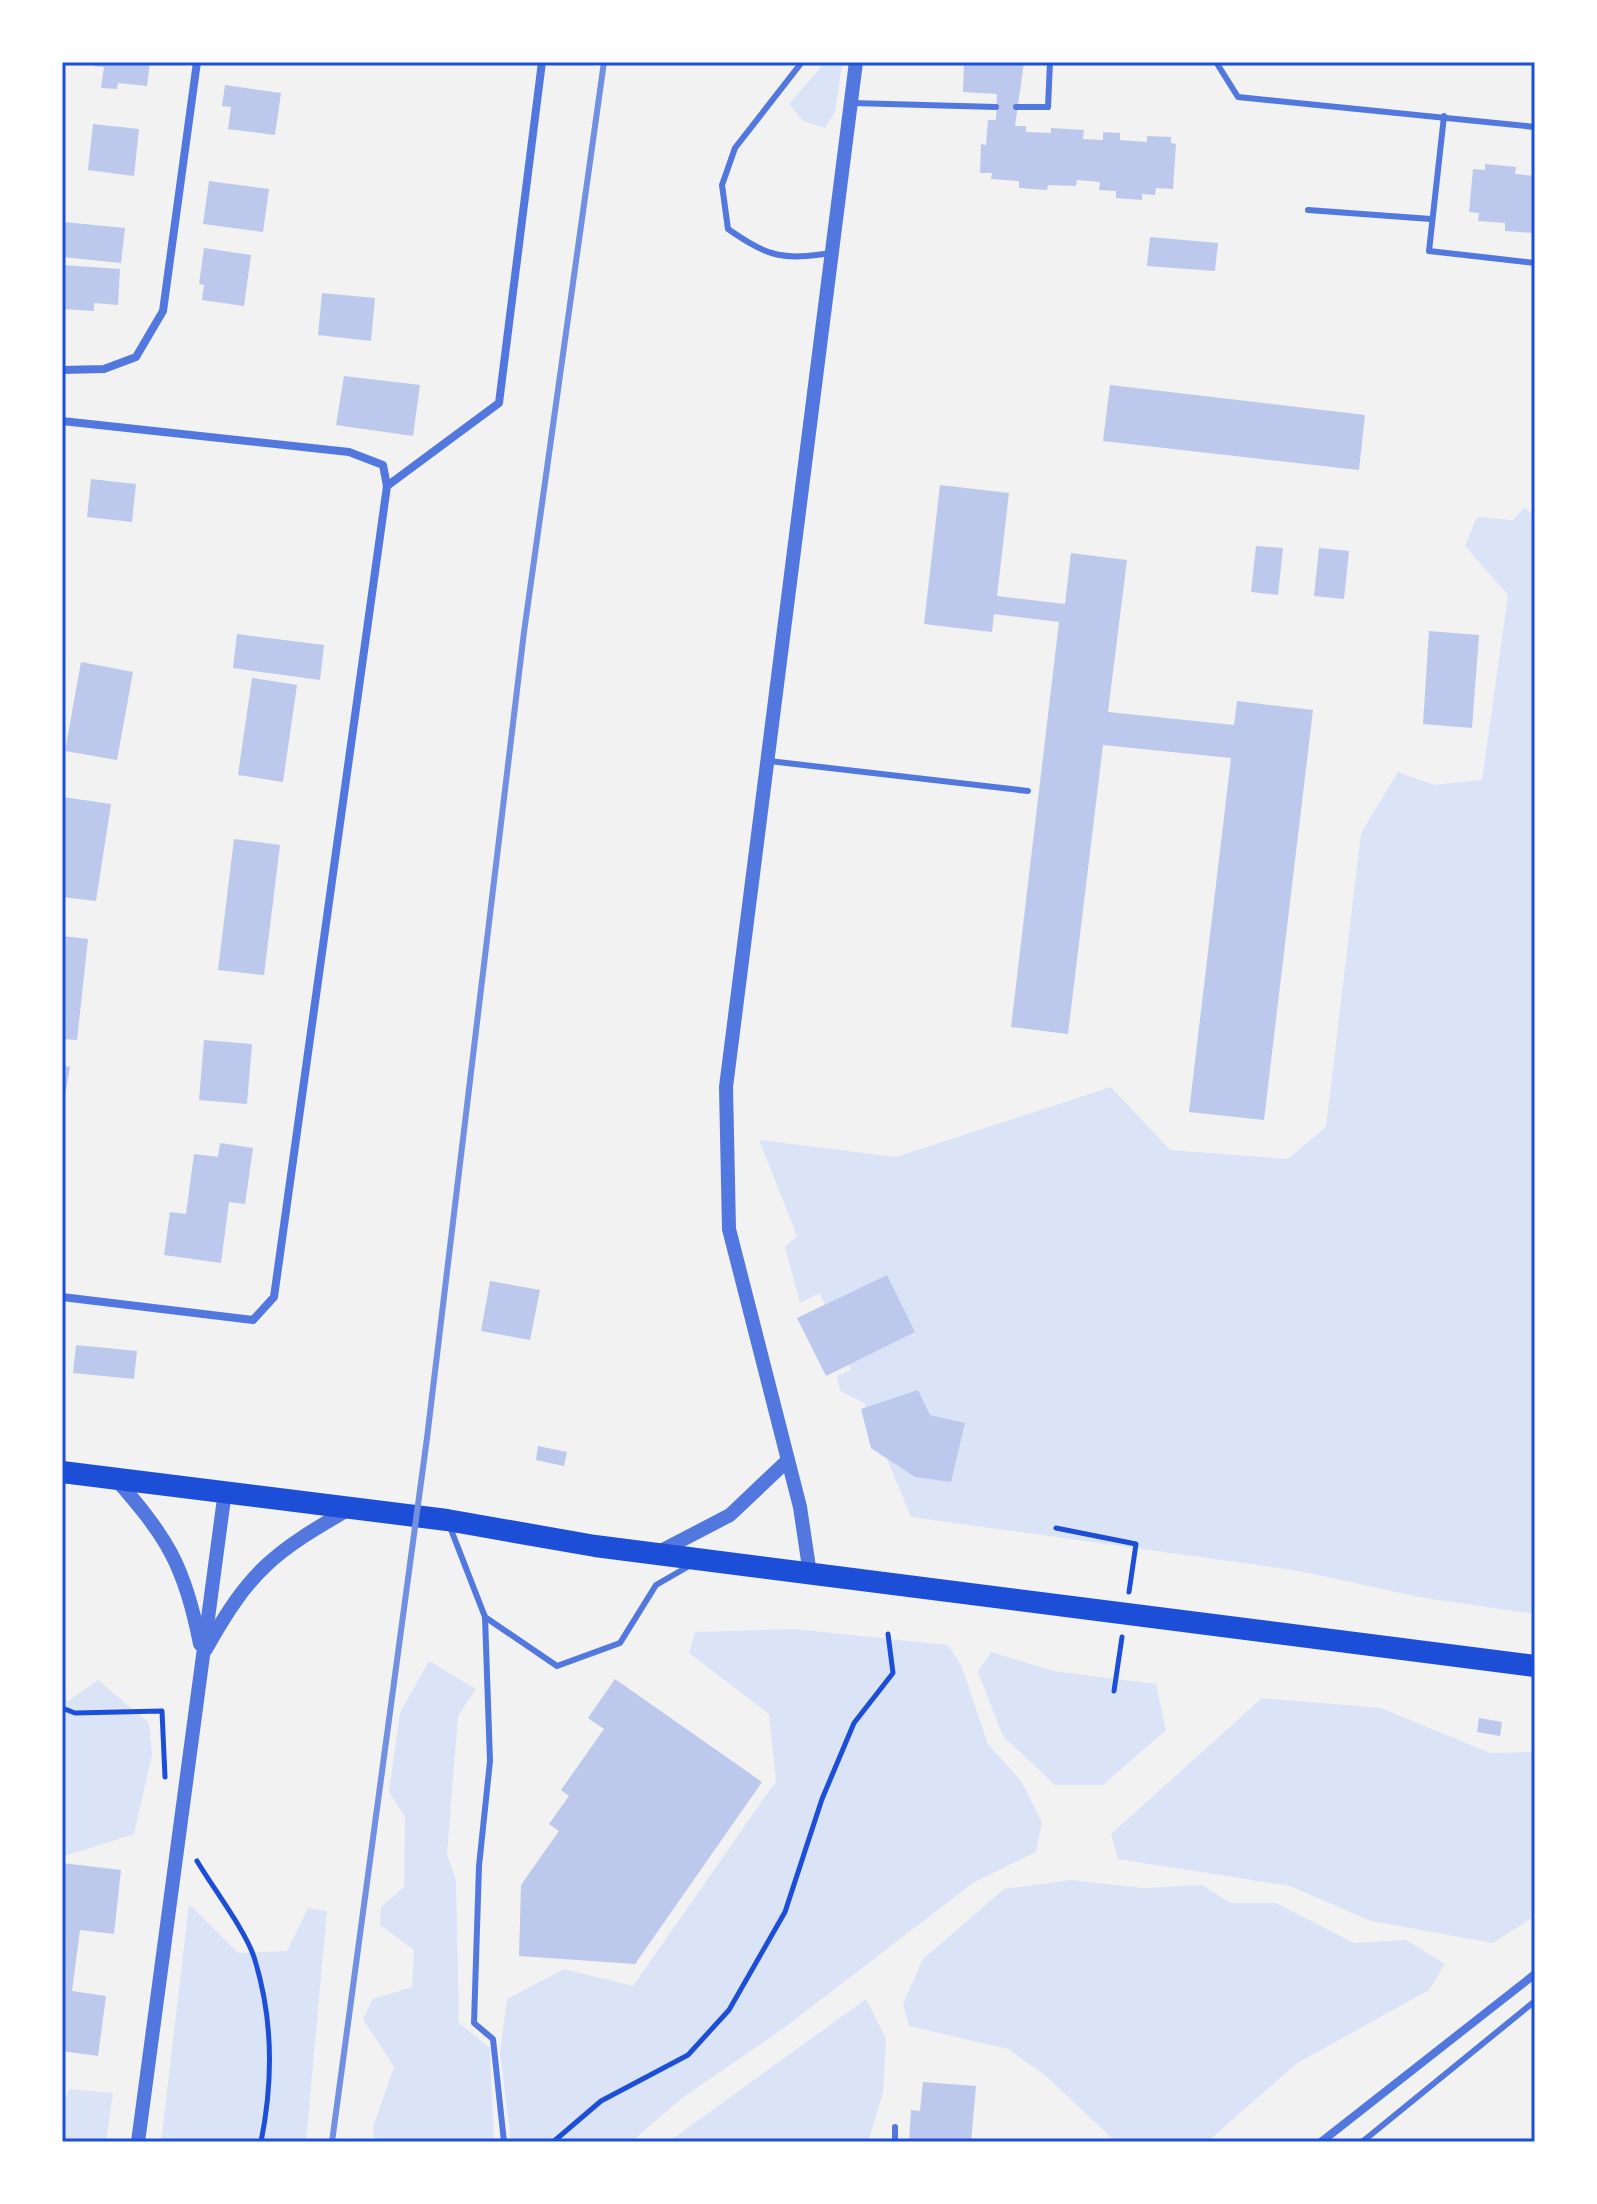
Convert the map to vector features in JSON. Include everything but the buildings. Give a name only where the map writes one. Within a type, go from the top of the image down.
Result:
[{"type":"highway","points":[[62,1472],[447,1520],[700,1560],[1535,1666]]},
{"type":"street","points":[[62,371],[104,369],[136,357],[163,311],[197,62]]},
{"type":"street","points":[[387,486],[499,403],[542,62]]},
{"type":"street","points":[[810,1574],[788,1460],[729,1229],[726,1087],[856,62]]},
{"type":"street","points":[[62,421],[349,452],[383,465],[387,486],[274,1297],[253,1320],[62,1297]]},
{"type":"street","points":[[657,1553],[730,1515],[788,1460]]},
{"type":"street","points":[[115,1478],[157,1525],[183,1572],[202,1656]]},
{"type":"street","points":[[138,2142],[225,1491]]},
{"type":"street","points":[[202,1656],[229,1607],[276,1553],[351,1508]]},
{"type":"street","points":[[1321,2142],[1535,1974]]},
{"type":"lane","points":[[802,62],[735,148],[722,185],[728,229],[761,252],[795,258],[834,253]]},
{"type":"lane","points":[[1016,107],[1048,107],[1050,62]]},
{"type":"lane","points":[[1216,62],[1238,97],[1535,127]]},
{"type":"lane","points":[[852,103],[996,107]]},
{"type":"lane","points":[[1444,116],[1429,251],[1535,263]]},
{"type":"lane","points":[[1308,210],[1431,219]]},
{"type":"lane","points":[[769,761],[1028,791]]},
{"type":"lane","points":[[447,1520],[485,1617],[490,1761],[479,1866],[474,2023],[493,2039],[504,2142]]},
{"type":"lane","points":[[485,1617],[557,1666],[620,1643],[656,1585],[700,1560]]},
{"type":"lane","points":[[1362,2142],[1535,2001]]},
{"type":"lane","points":[[895,2127],[895,2142]]},
{"type":"path","points":[[1056,1528],[1136,1544]]},
{"type":"path","points":[[553,2142],[601,2101],[688,2055],[729,2010],[785,1912],[822,1799],[854,1723],[893,1673],[888,1634]]},
{"type":"path","points":[[62,1708],[75,1713],[162,1711],[162,1767],[166,1781]]},
{"type":"path","points":[[179,1820],[185,1840],[253,1955],[269,2032],[267,2110],[261,2142]]},
{"type":"shaded area","points":[[825,62],[842,64],[835,112],[825,128],[803,121],[789,104]]},
{"type":"shaded area","points":[[1525,507],[1535,518],[1535,1614],[1425,1598],[1294,1570],[911,1517],[864,1403],[840,1391],[837,1376],[851,1370],[820,1293],[800,1303],[785,1247],[797,1236],[759,1140],[896,1157],[1111,1087],[1170,1150],[1288,1159],[1326,1127],[1361,833],[1398,772],[1434,785],[1482,780],[1508,595],[1465,546],[1477,517],[1513,520]]},
{"type":"shaded area","points":[[794,1629],[948,1645],[961,1665],[988,1744],[1022,1782],[1042,1822],[1036,1852],[973,1883],[780,2031],[682,2098],[631,2142],[511,2142],[500,2053],[507,1999],[564,1969],[633,1986],[776,1781],[769,1714],[689,1653],[695,1632]]},
{"type":"shaded area","points":[[62,1633],[67,1702],[98,1680],[149,1723],[152,1755],[134,1834],[62,1857]]},
{"type":"shaded area","points":[[991,1652],[1054,1671],[1156,1684],[1166,1730],[1103,1785],[1055,1785],[1003,1736],[978,1672]]},
{"type":"shaded area","points":[[429,1661],[476,1689],[458,1716],[447,1855],[456,1880],[459,2023],[490,2048],[494,2142],[374,2142],[373,2127],[394,2067],[363,2019],[373,1999],[412,1987],[414,1950],[380,1925],[381,1907],[404,1887],[405,1817],[389,1792],[400,1713]]},
{"type":"shaded area","points":[[1262,1698],[1381,1708],[1490,1753],[1535,1752],[1535,1916],[1493,1943],[1371,1921],[1290,1886],[1118,1859],[1111,1834]]},
{"type":"shaded area","points":[[1071,1880],[1144,1888],[1202,1885],[1231,1903],[1276,1903],[1354,1943],[1406,1940],[1445,1964],[1429,1990],[1296,2064],[1207,2142],[1116,2142],[1046,2076],[1008,2049],[909,2026],[903,2004],[923,1959],[1004,1889]]},
{"type":"shaded area","points":[[189,1904],[238,1953],[287,1951],[308,1908],[327,1911],[306,2142],[161,2142]]},
{"type":"shaded area","points":[[866,1999],[886,2039],[883,2093],[868,2142],[668,2142]]},
{"type":"shaded area","points":[[70,2089],[113,2093],[106,2142],[62,2142],[62,2103]]},
{"type":"railway","points":[[332,2142],[427,1438],[524,632],[604,62]]}]
